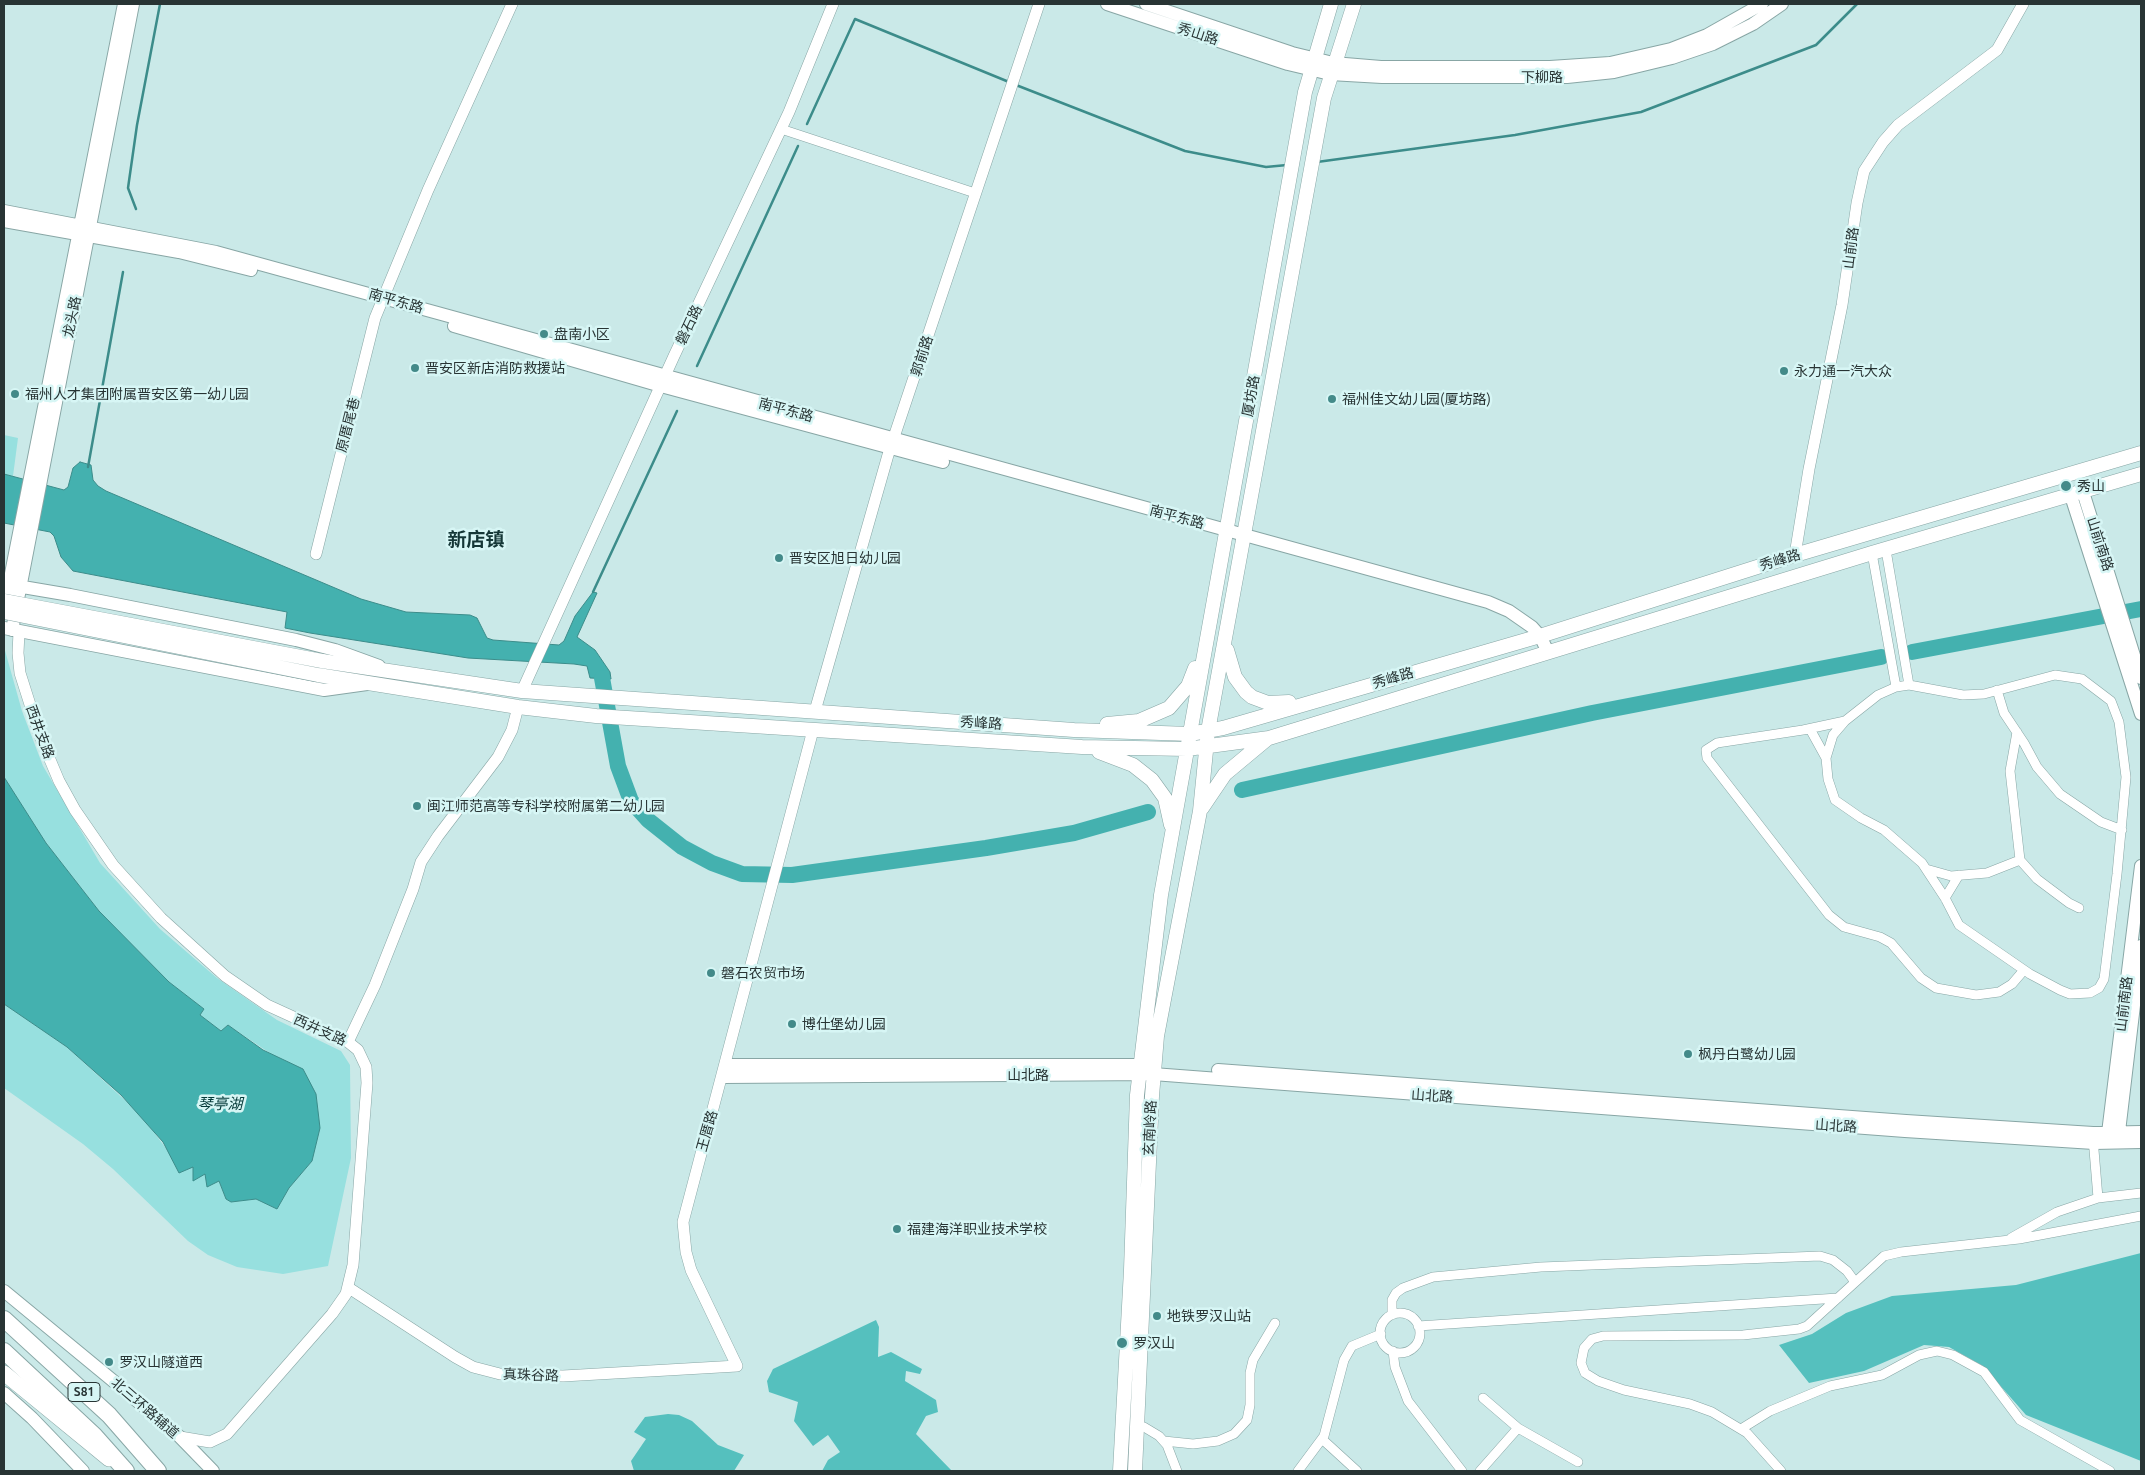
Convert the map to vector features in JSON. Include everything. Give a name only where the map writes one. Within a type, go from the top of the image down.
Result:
[{"type":"highway","name":"S81","points":[[4,1319],[109,1415],[158,1471]]},
{"type":"highway","name":"S81","points":[[4,1351],[94,1435],[125,1471]]},
{"type":"highway","points":[[4,1372],[125,1471]]},
{"type":"main road","name":"龙头路","points":[[84,230],[124,4]]},
{"type":"main road","name":"龙头路","points":[[12,630],[10,585],[24,535],[84,230],[133,4]]},
{"type":"main road","name":"秀山路","points":[[1107,4],[1290,58]]},
{"type":"main road","name":"秀山路","points":[[1146,4],[1290,58]]},
{"type":"main road","name":"厦坊路","points":[[1181,790],[1290,169],[1305,92],[1331,4]]},
{"type":"main road","name":"厦坊路","points":[[1208,788],[1206,747],[1208,731],[1226,643],[1243,539],[1311,168],[1331,69],[1354,4]]},
{"type":"main road","name":"下柳路","points":[[1331,69],[1381,67],[1550,67],[1610,63],[1655,53],[1687,43],[1730,24],[1762,4]]},
{"type":"main road","name":"下柳路","points":[[1290,58],[1331,69],[1382,77],[1541,77],[1606,73],[1672,58],[1721,41],[1753,24],[1782,4]]},
{"type":"main road","name":"南平东路","points":[[4,211],[383,302],[892,444],[1243,539],[1488,602],[1521,619],[1536,637],[1544,653]]},
{"type":"main road","name":"南平东路","points":[[4,220],[84,230]]},
{"type":"main road","name":"秀峰路","points":[[4,601],[322,661],[522,691],[1074,730],[1190,734],[1208,731],[1536,637],[1795,555],[2141,453]]},
{"type":"main road","name":"秀峰路","points":[[4,611],[318,675],[518,707],[596,716],[1082,747],[1187,749],[1268,738],[1879,551],[2141,474]]},
{"type":"main road","name":"山前南路","points":[[2077,494],[2117,596],[2141,678]]},
{"type":"main road","name":"山前南路","points":[[2077,494],[2103,598],[2141,714]]},
{"type":"main road","points":[[4,611],[10,585],[296,640],[335,650],[398,673]]},
{"type":"main road","points":[[111,650],[97,639],[90,623],[95,612],[114,604]]},
{"type":"main road","points":[[12,630],[324,690],[367,684]]},
{"type":"main road","points":[[1074,730],[1139,721],[1169,708],[1188,686],[1196,661],[1206,642]]},
{"type":"main road","points":[[1226,643],[1234,677],[1252,697],[1278,704],[1320,699]]},
{"type":"main road","points":[[1208,788],[1268,738]]},
{"type":"main road","points":[[1082,747],[1132,764],[1148,776],[1162,794],[1169,810],[1172,840]]},
{"type":"main road","name":"玄南岭路","points":[[1135,1471],[1153,1070],[1158,1031],[1200,811],[1208,788]]},
{"type":"main road","name":"玄南岭路","points":[[1120,1471],[1139,1069],[1161,895],[1181,790]]},
{"type":"main road","name":"山前南路","points":[[2113,1138],[2141,866]]},
{"type":"main road","name":"山前南路","points":[[2113,1138],[2141,946]]},
{"type":"main road","name":"山北路","points":[[724,1071],[1139,1069],[1905,1131],[2113,1138],[2141,1142]]},
{"type":"main road","name":"山北路","points":[[2113,1138],[2141,1132]]},
{"type":"main road","name":"北三环路辅道","points":[[4,1291],[180,1437],[213,1471]]},
{"type":"main road","points":[[4,1393],[32,1418],[83,1471]]},
{"type":"street","name":"原厝尾巷","points":[[316,554],[383,302],[428,190],[512,4]]},
{"type":"street","name":"磐石路","points":[[522,691],[663,381],[781,129],[833,4]]},
{"type":"street","name":"郭前路","points":[[815,712],[892,444],[1039,4]]},
{"type":"street","name":"山前路","points":[[1795,555],[1809,469],[1842,305],[1856,203],[1864,171],[1883,142],[1898,125],[1997,50],[2023,4]]},
{"type":"street","points":[[781,129],[975,193]]},
{"type":"street","points":[[1879,551],[1909,685]]},
{"type":"street","points":[[1879,551],[1896,687]]},
{"type":"street","name":"西井支路","points":[[12,630],[18,653],[20,673],[40,736],[59,781],[75,810],[118,872],[182,938],[237,986],[284,1014],[348,1042],[361,1056],[366,1074],[353,1265],[349,1288],[332,1314],[227,1434],[210,1442],[180,1437]]},
{"type":"street","points":[[1810,728],[1826,758],[1828,778],[1836,800],[1860,818],[1884,830],[1926,869],[1945,898],[1959,925],[2024,970],[2070,994],[2090,993],[2099,988],[2104,978],[2122,830],[2126,777],[2118,722],[2111,701],[2082,679],[2055,675],[1997,690],[1963,696],[1909,685],[1896,687],[1878,695],[1845,721],[1833,735],[1826,758]]},
{"type":"street","points":[[1997,690],[2004,713],[2037,767],[2060,794],[2101,822],[2122,830]]},
{"type":"street","points":[[348,1042],[375,986],[413,890],[421,862],[438,836],[498,757],[512,730],[518,707]]},
{"type":"street","points":[[1845,721],[1717,742],[1706,750],[1707,758],[1829,915],[1844,927],[1891,943],[1921,978],[1936,988],[1976,995],[1999,992],[2012,984],[2024,970]]},
{"type":"street","name":"王厝路","points":[[737,1366],[691,1270],[683,1236],[686,1208],[724,1071],[813,730]]},
{"type":"street","points":[[2017,732],[2010,771],[2020,860],[2037,879],[2069,903],[2079,908]]},
{"type":"street","points":[[1926,869],[1951,876],[1987,873],[2020,860]]},
{"type":"street","points":[[1945,898],[1959,875]]},
{"type":"street","points":[[2093,1138],[2098,1198]]},
{"type":"street","points":[[2005,1241],[2057,1212],[2098,1198],[2141,1194]]},
{"type":"street","points":[[1781,1471],[1747,1433],[1712,1412],[1690,1404],[1624,1390],[1598,1381],[1585,1373],[1581,1363],[1584,1348],[1592,1339],[1603,1336],[1743,1335],[1799,1329],[1807,1326],[1884,1256],[1900,1252],[2005,1241],[2081,1229],[2141,1216]]},
{"type":"street","points":[[1392,1315],[1392,1300],[1396,1293],[1402,1288],[1432,1277],[1541,1267],[1820,1256],[1833,1260],[1847,1271],[1855,1282]]},
{"type":"street","name":"真珠谷路","points":[[349,1288],[455,1358],[473,1367],[500,1374],[563,1376],[737,1366]]},
{"type":"street","points":[[1418,1326],[1838,1298]]},
{"type":"street","points":[[1404,1313],[1411,1316],[1418,1326],[1419,1341],[1415,1347],[1407,1352],[1393,1351],[1385,1346],[1381,1334],[1384,1321],[1392,1315],[1404,1313]]},
{"type":"street","points":[[1144,1427],[1164,1441],[1193,1444],[1218,1441],[1234,1434],[1247,1420],[1250,1405],[1250,1373],[1253,1360],[1275,1323]]},
{"type":"street","points":[[1298,1471],[1322,1439],[1344,1360],[1352,1346],[1381,1334]]},
{"type":"street","points":[[1393,1351],[1395,1368],[1408,1401],[1462,1471]]},
{"type":"street","points":[[1741,1429],[1770,1411],[1830,1386],[1882,1375],[1919,1355],[1937,1351],[1954,1355],[1984,1372],[2020,1420],[2110,1471]]},
{"type":"street","points":[[1483,1398],[1518,1428],[1578,1462]]},
{"type":"street","points":[[1480,1471],[1518,1428]]},
{"type":"street","points":[[1322,1439],[1357,1471]]},
{"type":"street","points":[[1164,1441],[1177,1471]]},
{"type":"shaded area","points":[[4,435],[18,438],[13,476],[4,474]]},
{"type":"shaded area","points":[[4,647],[22,711],[43,766],[100,863],[160,929],[217,978],[277,1020],[341,1051],[350,1065],[351,1158],[328,1266],[283,1274],[237,1267],[208,1255],[188,1241],[113,1169],[83,1144],[4,1088],[4,1004],[67,1047],[141,1115],[171,1155],[193,1167],[193,1180],[205,1173],[219,1181],[226,1199],[231,1202],[256,1199],[277,1209],[289,1188],[312,1161],[277,1058],[228,1025],[221,1031],[200,1015],[204,1009],[169,982],[99,911],[46,843],[4,777]]},
{"type":"shaded area","points":[[2141,1253],[2141,1461],[2026,1415],[1983,1366],[1949,1347],[1924,1345],[1864,1371],[1809,1383],[1779,1345],[1812,1334],[1846,1313],[1892,1296],[2016,1285]]},
{"type":"shaded area","points":[[876,1320],[879,1327],[878,1357],[891,1352],[922,1369],[920,1374],[906,1371],[905,1381],[936,1400],[938,1412],[926,1416],[916,1434],[952,1471],[822,1471],[828,1460],[840,1452],[828,1435],[813,1446],[794,1421],[798,1402],[769,1392],[767,1381],[773,1369]]},
{"type":"shaded area","points":[[668,1414],[679,1415],[692,1421],[718,1445],[744,1455],[734,1471],[634,1471],[631,1461],[646,1439],[634,1432],[645,1417]]},
{"type":"water","points":[[80,462],[91,465],[93,480],[106,491],[361,599],[406,612],[470,615],[477,618],[487,638],[493,640],[559,645],[564,641],[575,616],[593,592],[597,593],[577,637],[595,650],[610,672],[611,679],[590,678],[587,666],[468,658],[285,628],[287,612],[73,571],[61,557],[54,536],[50,532],[4,523],[4,474],[64,490],[68,487],[73,468]]},
{"type":"water","name":"琴亭湖","points":[[4,777],[46,843],[99,911],[169,982],[204,1009],[200,1015],[221,1031],[228,1025],[263,1050],[303,1069],[316,1094],[320,1128],[312,1161],[289,1188],[277,1209],[256,1199],[231,1202],[226,1199],[219,1181],[207,1187],[205,1174],[193,1181],[193,1167],[179,1173],[163,1142],[121,1095],[67,1047],[4,1004]]},
{"type":"waterway","points":[[136,209],[128,188],[137,125],[160,4]]},
{"type":"waterway","points":[[1317,162],[1515,135],[1641,112],[1816,45],[1857,4]]},
{"type":"waterway","points":[[807,124],[855,19],[1009,82]]},
{"type":"waterway","points":[[1016,85],[1185,151],[1266,167],[1287,165]]},
{"type":"waterway","points":[[697,366],[798,146]]},
{"type":"waterway","points":[[88,467],[123,272]]},
{"type":"waterway","points":[[593,592],[677,411]]},
{"type":"waterway","points":[[1912,652],[2141,609]]},
{"type":"waterway","points":[[1242,790],[1592,713],[1881,657]]},
{"type":"waterway","points":[[602,678],[618,766],[631,801],[648,820],[682,847],[712,863],[742,874],[792,875],[986,848],[1074,833],[1148,812]]},
{"type":"place","name":"盘南小区","points":[[544,334]]},
{"type":"place","name":"晋安区新店消防救援站","points":[[415,368]]},
{"type":"place","name":"永力通一汽大众","points":[[1784,371]]},
{"type":"place","name":"福州人才集团附属晋安区第一幼儿园","points":[[15,394]]},
{"type":"place","name":"福州佳文幼儿园(厦坊路)","points":[[1332,399]]},
{"type":"place","name":"秀山","points":[[2066,486]]},
{"type":"place","name":"晋安区旭日幼儿园","points":[[779,558]]},
{"type":"place","name":"闽江师范高等专科学校附属第二幼儿园","points":[[417,806]]},
{"type":"place","name":"磐石农贸市场","points":[[711,973]]},
{"type":"place","name":"博仕堡幼儿园","points":[[792,1024]]},
{"type":"place","name":"枫丹白鹭幼儿园","points":[[1688,1054]]},
{"type":"place","name":"福建海洋职业技术学校","points":[[897,1229]]},
{"type":"place","name":"地铁罗汉山站","points":[[1157,1316]]},
{"type":"place","name":"罗汉山","points":[[1122,1343]]},
{"type":"place","name":"罗汉山隧道西","points":[[109,1362]]},
{"type":"district","name":"新店镇","points":[[476,540]]}]
